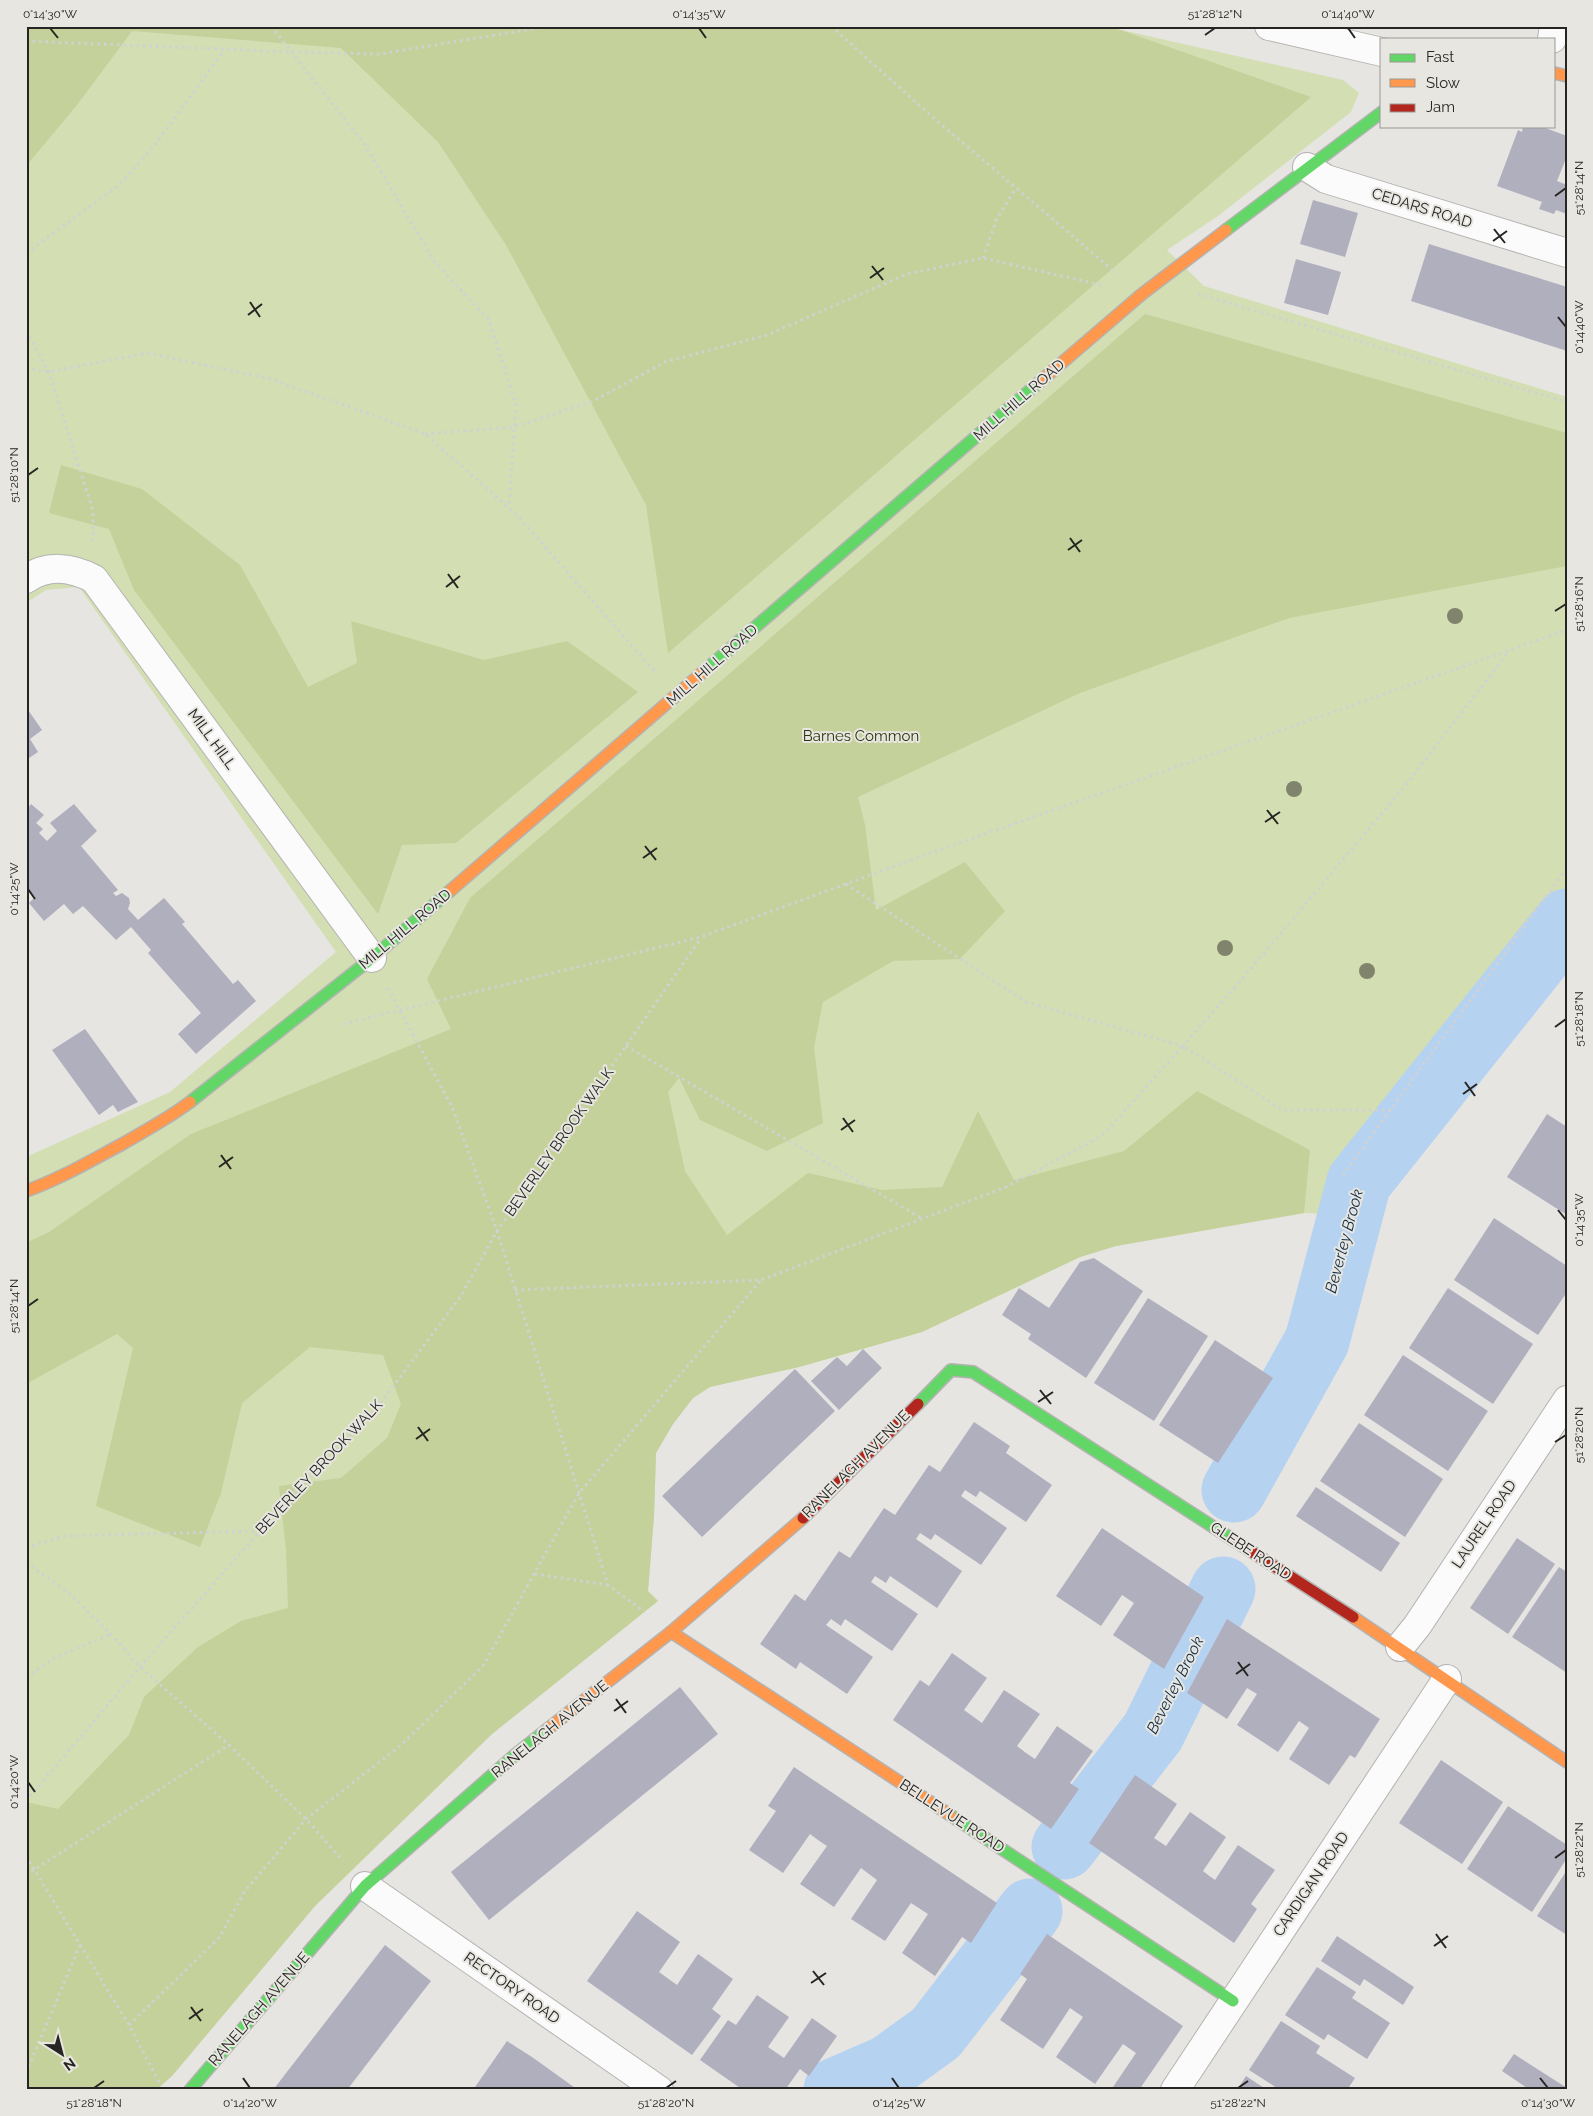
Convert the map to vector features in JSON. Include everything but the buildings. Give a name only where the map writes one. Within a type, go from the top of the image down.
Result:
[{"type":"street","points":[[1269,26],[1380,52]]},
{"type":"street","name":"MILL HILL ROAD","points":[[26,1192],[48,1183],[98,1157],[174,1114],[372,958],[1142,294],[1380,113]]},
{"type":"street","name":"CEDARS ROAD","points":[[1307,167],[1326,179],[1567,253]]},
{"type":"street","points":[[26,578],[44,569],[59,569],[78,570],[94,579]]},
{"type":"street","name":"MILL HILL","points":[[94,579],[372,958]]},
{"type":"street","name":"GLEBE ROAD","points":[[931,1389],[951,1370],[973,1372],[1400,1647],[1567,1762]]},
{"type":"street","name":"RANELAGH AVENUE","points":[[190,2090],[366,1886],[515,1755],[672,1632],[810,1512],[931,1389]]},
{"type":"street","name":"LAUREL ROAD","points":[[1400,1647],[1417,1626],[1567,1400]]},
{"type":"street","name":"BELLEVUE ROAD","points":[[672,1632],[1233,2001]]},
{"type":"street","name":"CARDIGAN ROAD","points":[[1175,2090],[1447,1678]]},
{"type":"street","name":"RECTORY ROAD","points":[[366,1886],[659,2090]]},
{"type":"path","points":[[271,26],[365,146],[435,262],[489,320],[516,405],[509,508]]},
{"type":"path","points":[[26,41],[224,50],[379,54],[551,26]]},
{"type":"path","points":[[831,26],[929,114],[1142,294]]},
{"type":"path","points":[[26,253],[117,187],[155,145],[224,50]]},
{"type":"path","points":[[983,258],[997,218],[1016,188]]},
{"type":"path","points":[[425,434],[514,427],[591,402],[665,362],[766,335],[906,274],[983,258],[1142,294]]},
{"type":"path","points":[[1194,293],[1567,402]]},
{"type":"path","points":[[26,332],[49,372],[93,511],[94,579]]},
{"type":"path","points":[[26,368],[49,372],[147,354],[271,379],[425,434],[518,516],[676,696]]},
{"type":"path","points":[[336,1026],[701,937],[846,884],[1567,630]]},
{"type":"path","points":[[514,1290],[761,1280],[1006,1187],[1102,1136],[1249,971],[1409,781],[1509,650]]},
{"type":"path","points":[[1343,1175],[1567,868]]},
{"type":"path","points":[[846,884],[1026,1002],[1183,1046],[1283,1110],[1391,1110]]},
{"type":"path","name":"BEVERLEY BROOK WALK","points":[[26,1801],[306,1478],[373,1413],[461,1296],[496,1231],[701,937]]},
{"type":"path","points":[[372,958],[453,1109],[496,1231],[608,1585]]},
{"type":"path","points":[[626,1046],[750,1120],[923,1218]]},
{"type":"path","points":[[129,2025],[219,1938],[245,1891],[306,1819],[400,1746],[483,1666],[579,1492],[761,1280]]},
{"type":"path","points":[[26,1548],[63,1536],[260,1531]]},
{"type":"path","points":[[26,1563],[68,1592],[111,1634],[140,1668],[229,1745],[306,1819],[366,1886]]},
{"type":"path","points":[[534,1574],[608,1585],[672,1632]]},
{"type":"path","points":[[26,1677],[54,1658],[111,1634]]},
{"type":"path","points":[[26,1876],[229,1745]]},
{"type":"path","points":[[26,1856],[129,2025],[162,2090]]},
{"type":"path","points":[[26,2073],[80,1944]]},
{"type":"green space","name":"Barnes Common","points":[[26,26],[1104,26],[1343,80],[1359,93],[1351,112],[1218,216],[1167,250],[1204,286],[1567,397],[1567,898],[1472,1019],[1326,1214],[1304,1213],[1116,1246],[1080,1257],[922,1332],[799,1367],[710,1387],[693,1398],[673,1424],[656,1453],[654,1516],[648,1591],[658,1601],[492,1734],[315,1906],[172,2076],[156,2090],[26,2090],[26,1157],[170,1092],[336,952],[79,587],[46,590],[26,603]]},
{"type":"green space","points":[[26,26],[1109,26],[1311,97],[668,653],[646,505],[506,245],[438,142],[341,48],[132,31],[77,105],[26,166]]},
{"type":"green space","points":[[1145,314],[1567,433],[1567,566],[1289,618],[1080,693],[858,797],[865,825],[876,910],[965,862],[1005,911],[960,959],[893,961],[823,1002],[814,1047],[823,1123],[767,1151],[700,1120],[679,1078],[668,1092],[685,1171],[727,1235],[808,1173],[882,1190],[942,1187],[978,1111],[1014,1180],[1124,1151],[1197,1091],[1310,1150],[1304,1213],[1116,1246],[1080,1257],[922,1332],[799,1367],[710,1387],[693,1398],[673,1424],[656,1453],[654,1516],[648,1591],[658,1601],[492,1734],[315,1906],[172,2076],[156,2090],[26,2090],[26,1802],[58,1809],[129,1735],[144,1697],[198,1647],[241,1621],[288,1608],[286,1549],[279,1486],[341,1478],[387,1438],[401,1404],[383,1355],[310,1347],[242,1403],[221,1493],[200,1547],[96,1506],[133,1348],[117,1334],[26,1384],[26,1243],[49,1232],[191,1134],[451,1029],[427,979],[470,898]]},
{"type":"green space","points":[[61,465],[142,489],[240,565],[308,687],[357,663],[351,621],[484,660],[567,641],[638,692],[456,843],[402,845],[378,914],[134,590],[109,529],[49,513]]},
{"type":"waterway","name":"Beverley Brook","points":[[1234,1490],[1317,1341],[1359,1182],[1567,921]]},
{"type":"waterway","name":"Beverley Brook","points":[[1064,1847],[1153,1732],[1223,1589]]},
{"type":"waterway","name":"Beverley Brook","points":[[836,2090],[889,2067],[936,2033],[1030,1911]]},
{"type":"traffic: fast","points":[[1226,230],[1380,114]]},
{"type":"traffic: fast","points":[[703,672],[1043,379]]},
{"type":"traffic: fast","points":[[190,1102],[372,958],[451,890]]},
{"type":"traffic: fast","points":[[918,1404],[951,1370],[973,1372],[1232,1539]]},
{"type":"traffic: fast","points":[[190,2090],[365,1886],[515,1755],[549,1728]]},
{"type":"traffic: fast","points":[[950,1815],[1233,2001]]},
{"type":"traffic: slow","points":[[1556,73],[1567,76]]},
{"type":"traffic: slow","points":[[1043,379],[1142,294],[1226,230]]},
{"type":"traffic: slow","points":[[451,890],[703,672]]},
{"type":"traffic: slow","points":[[26,1191],[64,1175],[124,1143],[166,1119],[190,1102]]},
{"type":"traffic: slow","points":[[549,1728],[671,1632],[803,1518]]},
{"type":"traffic: slow","points":[[1353,1617],[1567,1762]]},
{"type":"traffic: slow","points":[[671,1632],[950,1815]]},
{"type":"traffic: jam","points":[[803,1518],[918,1404]]},
{"type":"traffic: jam","points":[[1232,1539],[1353,1617]]}]
